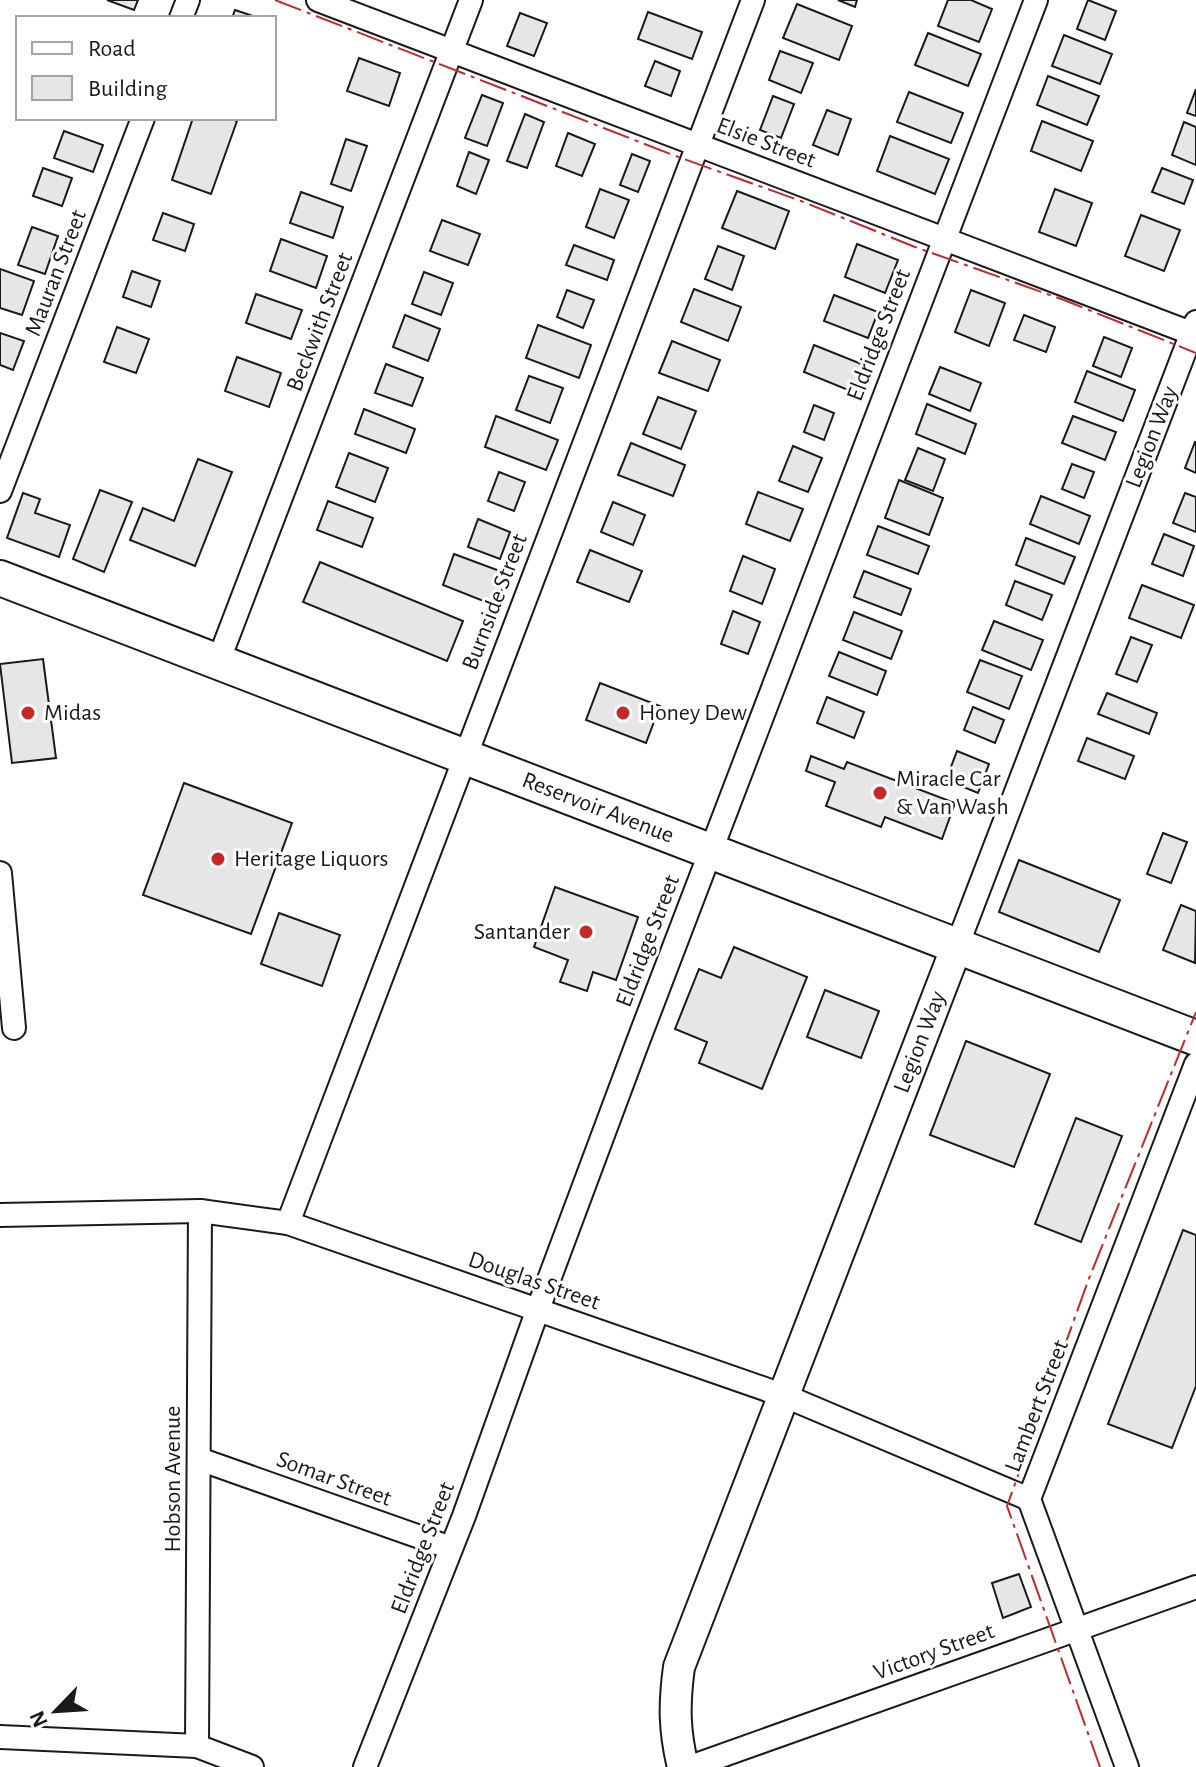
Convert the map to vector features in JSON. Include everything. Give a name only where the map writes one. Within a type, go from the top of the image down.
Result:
[{"type":"main road","name":"Reservoir Avenue","points":[[0,578],[1196,1038]]},
{"type":"street","name":"Elsie Street","points":[[318,0],[944,239],[1194,330]]},
{"type":"street","name":"Beckwith Street","points":[[218,662],[471,0]]},
{"type":"street","name":"Burnside Street","points":[[288,1223],[753,0]]},
{"type":"street","name":"Eldridge Street","points":[[365,1767],[464,1516],[538,1309],[710,851],[1036,0]]},
{"type":"street","name":"Mauran Street","points":[[0,491],[142,120]]},
{"type":"street","name":"Legion Way","points":[[683,1767],[676,1739],[674,1707],[679,1667],[1194,330]]},
{"type":"street","points":[[0,873],[14,1028]]},
{"type":"street","name":"Lambert Street","points":[[1127,1767],[1029,1499],[1196,1064]]},
{"type":"street","name":"Douglas Street","points":[[0,1215],[200,1211],[288,1223],[785,1396],[1029,1499]]},
{"type":"street","name":"Hobson Avenue","points":[[197,1746],[200,1211]]},
{"type":"street","name":"Somar Street","points":[[199,1459],[451,1548]]},
{"type":"street","name":"Victory Street","points":[[690,1767],[1196,1587]]},
{"type":"street","points":[[0,1737],[197,1746],[252,1767]]},
{"type":"building","points":[[107,0],[138,0],[134,10]]},
{"type":"building","points":[[838,0],[857,0],[855,7]]},
{"type":"building","points":[[948,0],[971,0],[992,9],[979,42],[938,26]]},
{"type":"building","points":[[1088,0],[1116,11],[1105,40],[1077,29]]},
{"type":"building","points":[[797,4],[852,26],[839,60],[783,38]]},
{"type":"building","points":[[235,10],[253,16],[233,16]]},
{"type":"building","points":[[648,12],[702,32],[692,59],[638,39]]},
{"type":"building","points":[[520,13],[547,23],[534,56],[507,46]]},
{"type":"building","points":[[928,33],[981,54],[968,86],[915,65]]},
{"type":"building","points":[[1064,35],[1112,54],[1100,84],[1052,66]]},
{"type":"building","points":[[780,51],[813,63],[801,93],[769,80]]},
{"type":"building","points":[[359,58],[400,73],[389,106],[347,91]]},
{"type":"building","points":[[655,61],[680,71],[671,96],[645,86]]},
{"type":"building","points":[[1048,76],[1099,96],[1087,125],[1037,105]]},
{"type":"building","points":[[1196,89],[1196,116],[1187,113]]},
{"type":"building","points":[[909,92],[963,113],[951,143],[897,122]]},
{"type":"building","points":[[482,95],[503,103],[487,146],[465,138]]},
{"type":"building","points":[[773,96],[794,104],[781,138],[760,130]]},
{"type":"building","points":[[827,110],[851,119],[838,155],[813,145]]},
{"type":"building","points":[[525,114],[544,122],[527,168],[507,161]]},
{"type":"building","points":[[192,120],[237,121],[211,194],[172,180]]},
{"type":"building","points":[[1042,121],[1093,141],[1081,171],[1031,151]]},
{"type":"building","points":[[1184,122],[1196,127],[1196,165],[1172,155]]},
{"type":"building","points":[[64,131],[103,145],[93,172],[54,158]]},
{"type":"building","points":[[568,133],[595,144],[582,176],[556,166]]},
{"type":"building","points":[[890,136],[949,159],[935,194],[877,171]]},
{"type":"building","points":[[346,139],[367,146],[351,191],[331,184]]},
{"type":"building","points":[[469,152],[489,160],[476,194],[457,186]]},
{"type":"building","points":[[632,154],[650,161],[638,192],[620,185]]},
{"type":"building","points":[[43,168],[72,178],[62,206],[33,196]]},
{"type":"building","points":[[1162,168],[1193,180],[1184,204],[1152,192]]},
{"type":"building","points":[[600,189],[629,200],[614,238],[586,227]]},
{"type":"building","points":[[1055,189],[1092,203],[1076,246],[1039,232]]},
{"type":"building","points":[[737,191],[789,211],[775,249],[722,228]]},
{"type":"building","points":[[301,192],[343,207],[333,238],[290,223]]},
{"type":"building","points":[[163,213],[194,224],[185,251],[153,240]]},
{"type":"building","points":[[1141,215],[1180,230],[1164,271],[1125,256]]},
{"type":"building","points":[[442,220],[480,234],[468,265],[430,251]]},
{"type":"building","points":[[32,227],[58,236],[45,274],[18,265]]},
{"type":"building","points":[[281,239],[327,256],[316,288],[270,271]]},
{"type":"building","points":[[857,244],[898,260],[885,293],[845,277]]},
{"type":"building","points":[[574,245],[614,260],[607,280],[566,265]]},
{"type":"building","points":[[718,246],[744,256],[732,290],[705,279]]},
{"type":"building","points":[[0,269],[34,281],[22,315],[0,308]]},
{"type":"building","points":[[132,271],[160,281],[151,307],[123,297]]},
{"type":"building","points":[[424,272],[453,283],[441,315],[412,304]]},
{"type":"building","points":[[694,289],[741,307],[728,341],[681,322]]},
{"type":"building","points":[[567,290],[594,300],[583,328],[557,317]]},
{"type":"building","points":[[971,290],[1005,303],[989,346],[955,332]]},
{"type":"building","points":[[256,294],[302,310],[291,339],[246,323]]},
{"type":"building","points":[[834,295],[878,312],[868,338],[824,321]]},
{"type":"building","points":[[405,315],[440,329],[428,361],[393,347]]},
{"type":"building","points":[[1024,315],[1055,327],[1046,352],[1014,340]]},
{"type":"building","points":[[538,325],[591,345],[579,378],[526,358]]},
{"type":"building","points":[[117,327],[149,339],[136,373],[104,362]]},
{"type":"building","points":[[0,333],[24,341],[13,370],[0,365]]},
{"type":"building","points":[[1104,337],[1132,348],[1121,377],[1093,366]]},
{"type":"building","points":[[672,341],[720,360],[708,391],[659,373]]},
{"type":"building","points":[[814,345],[864,365],[853,392],[804,372]]},
{"type":"building","points":[[237,357],[281,373],[269,407],[225,391]]},
{"type":"building","points":[[386,364],[423,378],[412,406],[375,393]]},
{"type":"building","points":[[940,367],[981,383],[970,411],[929,394]]},
{"type":"building","points":[[1087,371],[1135,390],[1123,421],[1075,402]]},
{"type":"building","points":[[529,376],[563,388],[550,423],[516,410]]},
{"type":"building","points":[[658,397],[696,411],[681,449],[643,434]]},
{"type":"building","points":[[927,404],[976,424],[965,454],[916,434]]},
{"type":"building","points":[[814,405],[834,413],[824,440],[804,432]]},
{"type":"building","points":[[364,409],[415,429],[406,453],[355,434]]},
{"type":"building","points":[[496,416],[558,440],[546,470],[485,447]]},
{"type":"building","points":[[1073,416],[1116,432],[1105,460],[1062,443]]},
{"type":"building","points":[[1196,442],[1196,473],[1185,468]]},
{"type":"building","points":[[631,443],[685,465],[673,496],[618,475]]},
{"type":"building","points":[[793,446],[822,458],[808,492],[779,481]]},
{"type":"building","points":[[918,448],[945,459],[933,491],[905,480]]},
{"type":"building","points":[[349,453],[388,468],[375,502],[336,487]]},
{"type":"building","points":[[198,459],[232,472],[195,566],[130,540],[143,508],[174,521]]},
{"type":"building","points":[[1072,464],[1094,472],[1084,498],[1062,489]]},
{"type":"building","points":[[499,472],[525,482],[514,511],[488,501]]},
{"type":"building","points":[[899,480],[943,498],[929,535],[885,518]]},
{"type":"building","points":[[100,490],[132,502],[104,572],[73,559]]},
{"type":"building","points":[[758,492],[803,509],[790,541],[746,524]]},
{"type":"building","points":[[23,493],[40,499],[35,513],[70,525],[59,557],[7,538]]},
{"type":"building","points":[[1185,493],[1196,497],[1196,532],[1173,523]]},
{"type":"building","points":[[1041,496],[1090,516],[1079,544],[1030,524]]},
{"type":"building","points":[[328,501],[373,518],[362,547],[317,530]]},
{"type":"building","points":[[613,502],[645,515],[633,545],[601,532]]},
{"type":"building","points":[[478,519],[510,532],[500,559],[468,547]]},
{"type":"building","points":[[878,526],[929,546],[918,574],[867,555]]},
{"type":"building","points":[[1164,534],[1194,546],[1183,576],[1152,564]]},
{"type":"building","points":[[1026,538],[1075,557],[1064,584],[1016,565]]},
{"type":"building","points":[[590,550],[642,571],[629,602],[577,582]]},
{"type":"building","points":[[454,554],[508,574],[496,606],[443,585]]},
{"type":"building","points":[[743,556],[775,569],[762,604],[730,591]]},
{"type":"building","points":[[320,562],[463,621],[447,661],[303,602]]},
{"type":"building","points":[[864,571],[911,589],[901,615],[854,597]]},
{"type":"building","points":[[1015,581],[1052,595],[1042,620],[1006,605]]},
{"type":"building","points":[[1142,585],[1194,605],[1181,638],[1129,618]]},
{"type":"building","points":[[733,611],[760,622],[748,654],[721,644]]},
{"type":"building","points":[[854,612],[902,631],[891,659],[843,640]]},
{"type":"building","points":[[994,621],[1043,640],[1031,670],[982,650]]},
{"type":"building","points":[[1131,637],[1152,645],[1137,682],[1116,674]]},
{"type":"building","points":[[839,652],[886,671],[877,695],[829,676]]},
{"type":"building","name":"Midas","points":[[43,659],[56,758],[12,763],[0,664]]},
{"type":"building","points":[[980,660],[1022,676],[1009,709],[967,692]]},
{"type":"building","name":"Honey Dew","points":[[600,683],[660,706],[646,743],[586,720]]},
{"type":"building","points":[[1107,693],[1157,713],[1149,734],[1098,714]]},
{"type":"building","points":[[827,697],[864,712],[854,738],[817,723]]},
{"type":"building","points":[[973,707],[1004,720],[995,743],[964,730]]},
{"type":"building","points":[[1087,738],[1134,756],[1125,779],[1078,761]]},
{"type":"building","points":[[957,751],[989,764],[978,793],[946,780]]},
{"type":"building","name":"Miracle Car & Van Wash","points":[[811,756],[844,769],[847,762],[955,803],[942,839],[885,817],[881,827],[826,806],[835,782],[806,771]]},
{"type":"building","name":"Heritage Liquors","points":[[184,783],[292,823],[251,934],[143,895]]},
{"type":"building","points":[[1163,833],[1187,842],[1171,883],[1147,874]]},
{"type":"building","points":[[1019,860],[1120,900],[1099,952],[999,912]]},
{"type":"building","name":"Santander","points":[[555,887],[638,917],[616,980],[593,972],[587,991],[560,982],[568,960],[534,947]]},
{"type":"building","points":[[1181,905],[1196,911],[1195,963],[1163,950]]},
{"type":"building","points":[[279,913],[340,935],[322,986],[261,964]]},
{"type":"building","points":[[734,947],[807,977],[762,1089],[699,1063],[707,1042],[675,1029],[699,969],[721,978]]},
{"type":"building","points":[[825,990],[879,1011],[861,1058],[807,1037]]},
{"type":"building","points":[[966,1041],[1050,1074],[1014,1167],[930,1135]]},
{"type":"building","points":[[1076,1118],[1122,1136],[1081,1242],[1035,1224]]},
{"type":"building","points":[[1183,1230],[1196,1235],[1196,1386],[1172,1448],[1108,1424]]},
{"type":"building","points":[[1019,1574],[1031,1607],[1003,1618],[992,1583]]},
{"type":"power","points":[[275,0],[1196,353]]},
{"type":"power","points":[[1100,1767],[1007,1506],[1088,1281],[1196,1012]]},
{"type":"place","name":"Midas","points":[[28,713]]},
{"type":"place","name":"Honey Dew","points":[[623,713]]},
{"type":"place","name":"Miracle Car & Van Wash","points":[[880,793]]},
{"type":"place","name":"Heritage Liquors","points":[[218,859]]},
{"type":"place","name":"Santander","points":[[586,932]]}]
